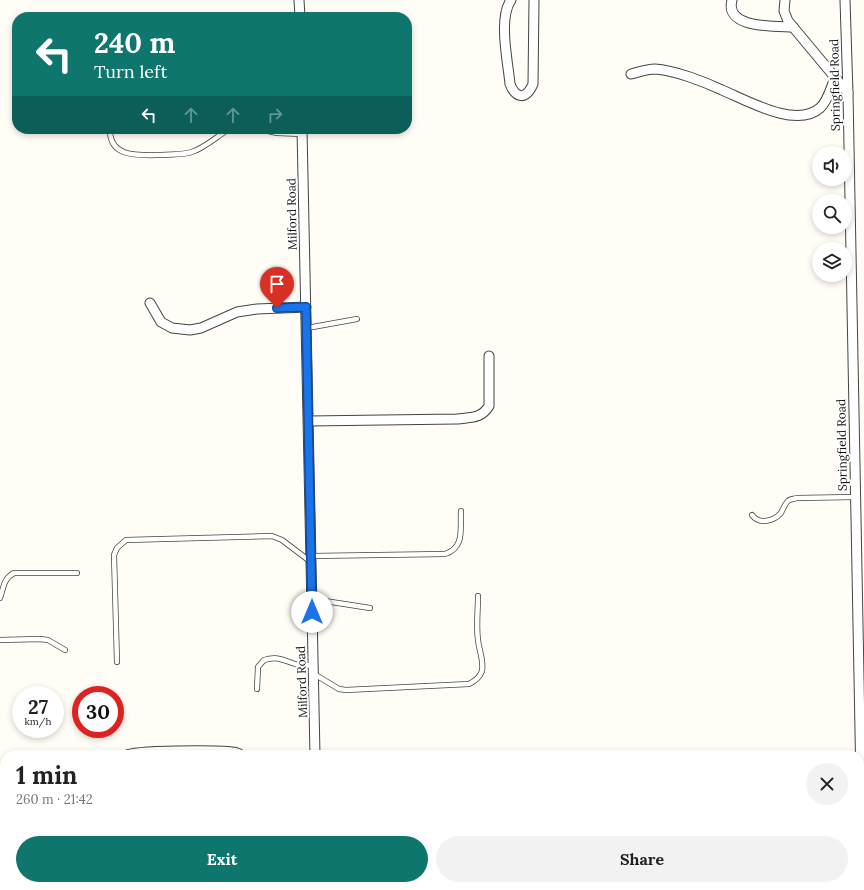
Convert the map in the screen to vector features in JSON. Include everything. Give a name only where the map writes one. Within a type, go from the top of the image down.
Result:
[{"type":"street","points":[[299,0],[300,12]]},
{"type":"street","points":[[511,0],[506,6],[504,24],[510,84],[515,94],[524,96],[530,91],[533,84],[534,0]]},
{"type":"street","points":[[732,0],[731,3],[736,17],[743,22],[793,27]]},
{"type":"street","points":[[785,0],[784,11],[786,17],[848,93]]},
{"type":"street","name":"Springfield Road","points":[[845,0],[855,497],[861,682],[861,750]]},
{"type":"street","points":[[631,74],[657,69],[681,75],[721,89],[775,113],[800,115],[811,113],[820,108],[835,78]]},
{"type":"street","name":"Milford Road","points":[[302,134],[315,750]]},
{"type":"street","points":[[150,303],[160,322],[172,328],[190,330],[202,328],[237,312],[257,309],[306,307]]},
{"type":"street","points":[[309,421],[457,419],[480,416],[485,413],[489,406],[489,356]]},
{"type":"lane","points":[[110,134],[111,140],[115,147],[126,153],[138,155],[178,154],[190,152],[206,145],[222,134]]},
{"type":"lane","points":[[307,328],[357,319]]},
{"type":"lane","points":[[752,515],[758,520],[763,521],[772,519],[781,512],[787,502],[791,499],[855,497]]},
{"type":"lane","points":[[117,662],[114,556],[119,545],[126,540],[272,536],[282,540],[312,560],[445,554],[451,552],[458,545],[460,539],[461,511]]},
{"type":"lane","points":[[0,598],[8,576],[14,573],[77,573]]},
{"type":"lane","points":[[257,689],[258,667],[264,660],[277,658],[313,669],[339,689],[346,690],[469,684],[474,682],[482,671],[478,639],[478,596]]},
{"type":"lane","points":[[312,600],[370,608]]},
{"type":"lane","points":[[0,640],[48,640],[65,650]]},
{"type":"route","points":[[277,308],[306,307],[312,612]]}]
